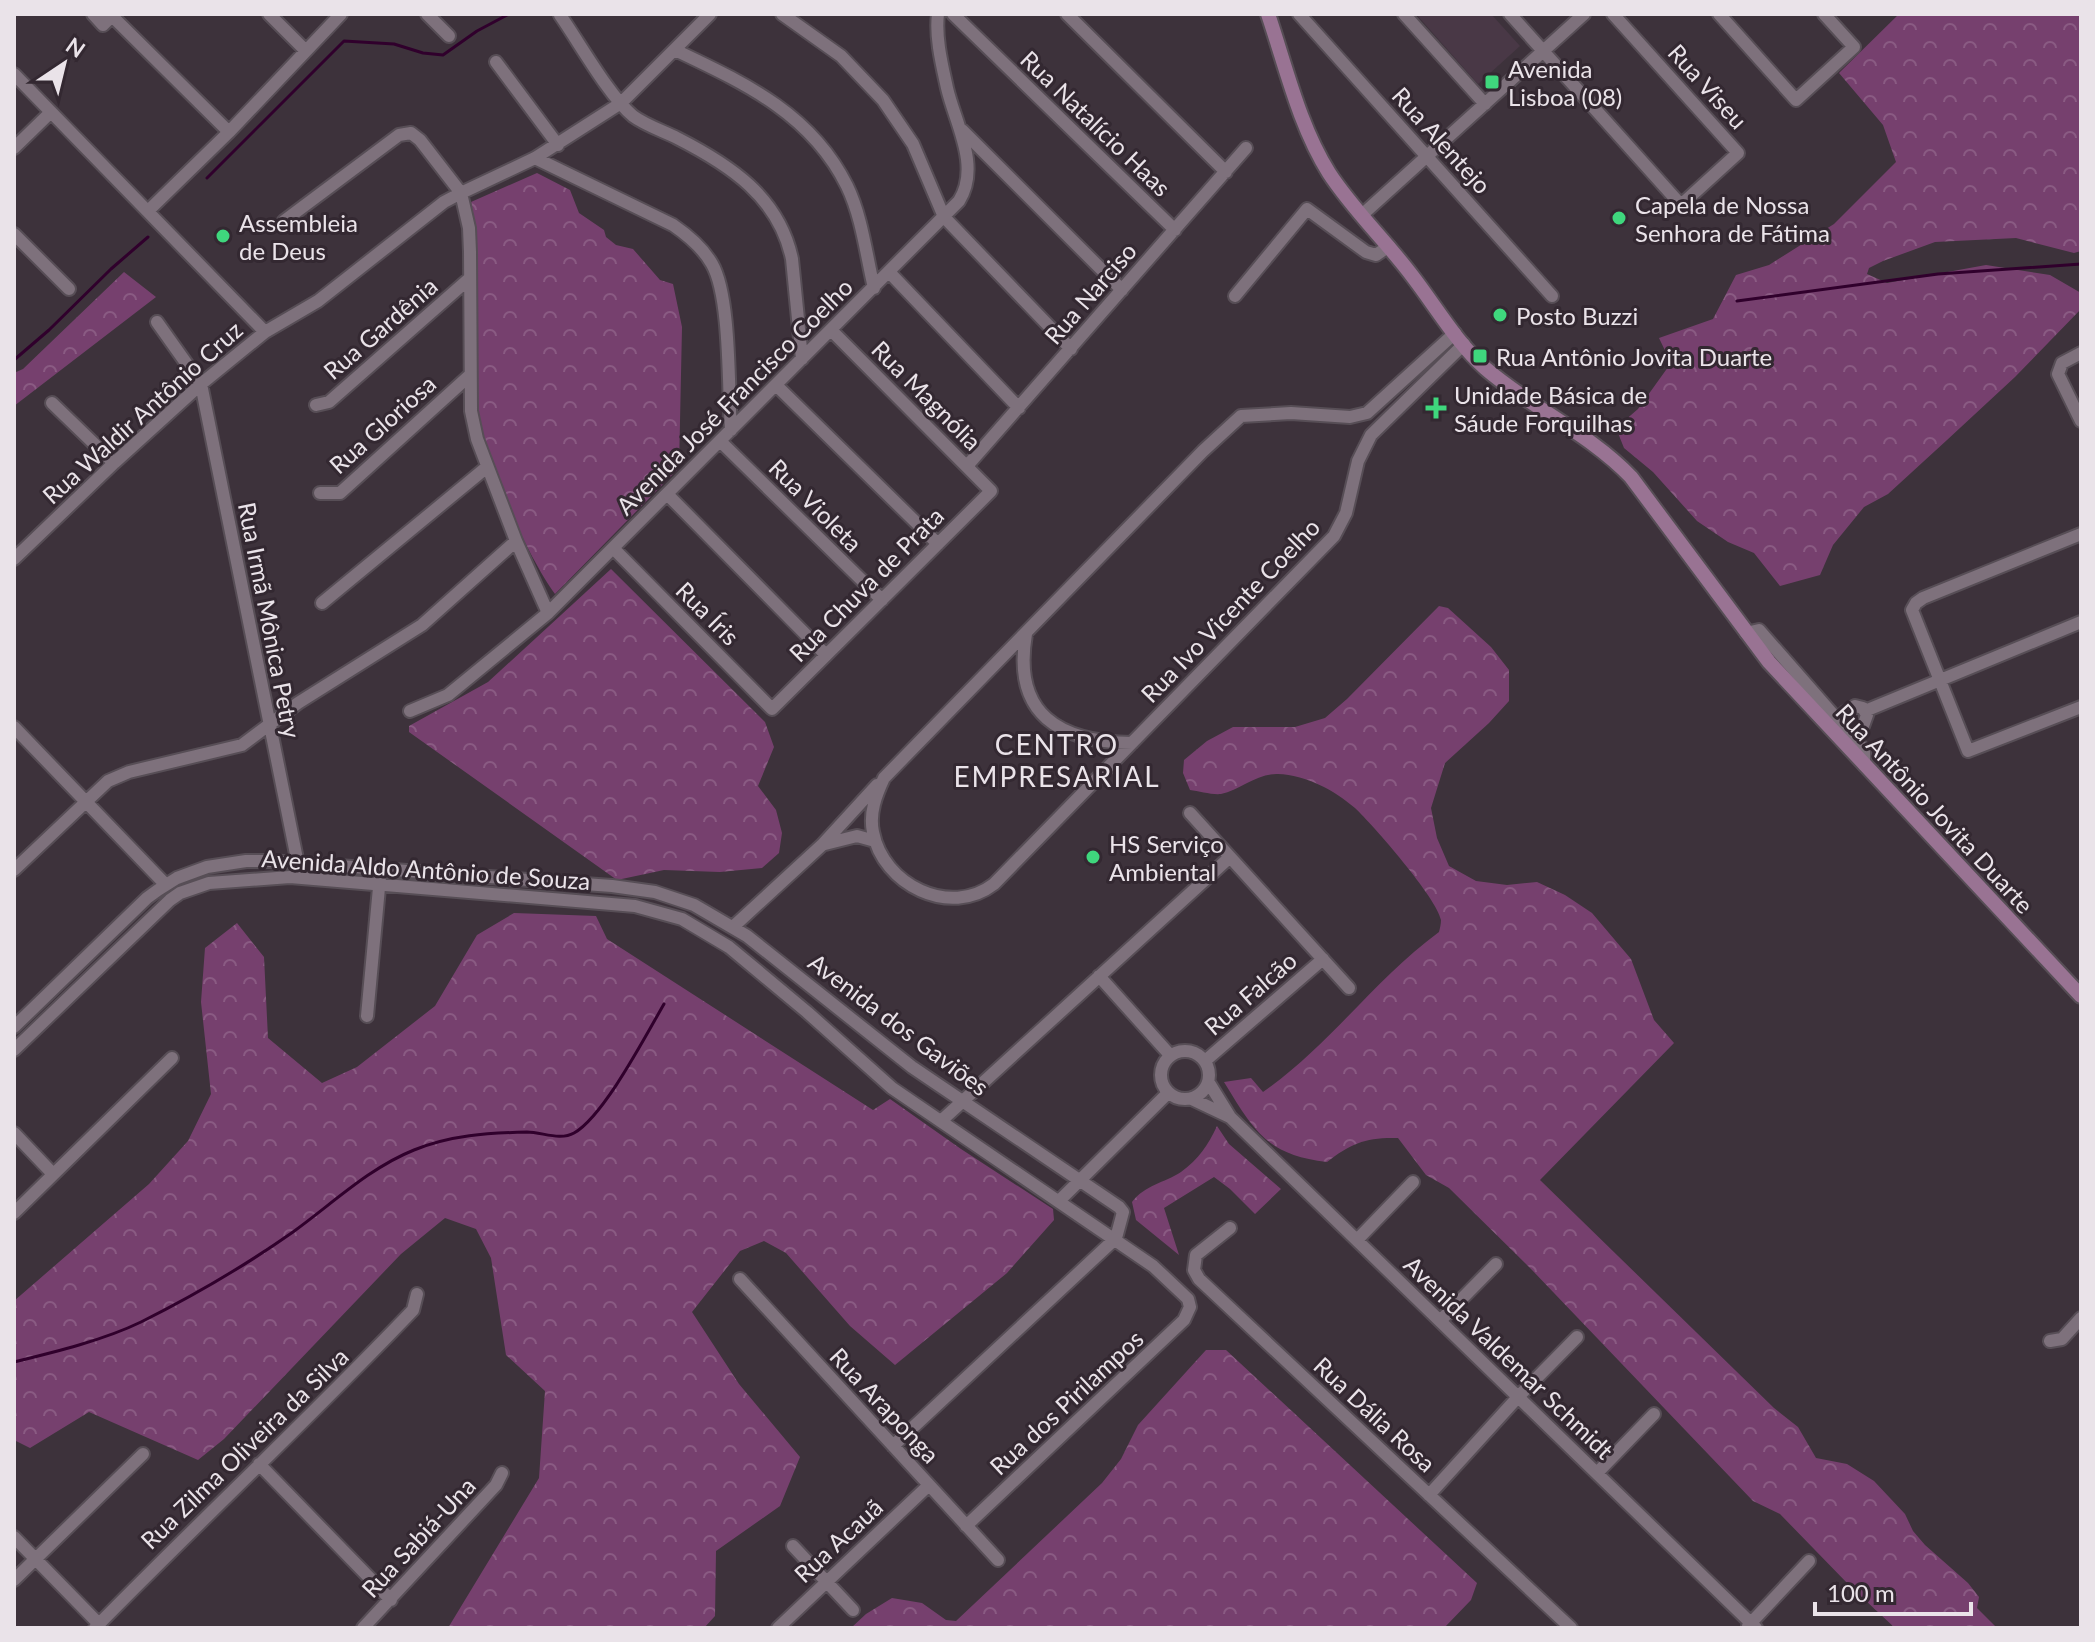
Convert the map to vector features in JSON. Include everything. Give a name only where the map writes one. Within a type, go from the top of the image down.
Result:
[{"type":"main road","name":"Rua Antônio Jovita Duarte","points":[[1269,15],[1313,143],[1334,180],[1460,338],[1499,380],[1604,452],[1625,471],[1769,662],[2081,996]]},
{"type":"street","points":[[93,14],[109,18],[229,132]]},
{"type":"street","points":[[269,14],[305,50]]},
{"type":"street","points":[[148,211],[229,132],[341,14]]},
{"type":"street","points":[[427,14],[449,36]]},
{"type":"street","name":"Rua Waldir Antônio Cruz","points":[[14,559],[201,384],[265,332],[318,301],[444,202],[535,158],[621,103],[710,14]]},
{"type":"street","points":[[782,14],[833,50],[883,100],[913,144],[944,217],[1071,349]]},
{"type":"street","name":"Avenida José Francisco Coelho","points":[[410,711],[448,695],[548,613],[962,196],[967,181],[967,161],[947,89],[938,14]]},
{"type":"street","name":"Avenida José Francisco Coelho","points":[[941,47],[951,14]]},
{"type":"street","name":"Rua Natalício Haas","points":[[951,14],[1175,230]]},
{"type":"street","points":[[1067,14],[1226,172]]},
{"type":"street","name":"Rua Alentejo","points":[[1299,14],[1552,296]]},
{"type":"street","points":[[1404,14],[1485,104]]},
{"type":"street","points":[[1510,14],[1543,51]]},
{"type":"street","points":[[1363,214],[1584,14]]},
{"type":"street","name":"Rua Viseu","points":[[1543,51],[1681,205],[1738,153],[1613,14]]},
{"type":"street","points":[[1719,14],[1796,100],[1854,47],[1824,14]]},
{"type":"street","points":[[560,15],[634,117],[720,161],[744,178],[768,203],[788,242],[802,359]]},
{"type":"street","points":[[675,50],[741,81],[769,98],[799,124],[830,158],[855,205],[874,288]]},
{"type":"street","points":[[496,62],[558,145]]},
{"type":"street","points":[[14,74],[265,332]]},
{"type":"street","points":[[14,148],[51,112]]},
{"type":"street","points":[[959,128],[1122,290]]},
{"type":"street","points":[[284,221],[399,135],[411,133],[420,140],[461,193],[469,228],[471,411],[487,467],[548,613]]},
{"type":"street","name":"Rua Narciso","points":[[967,466],[1246,148]]},
{"type":"street","points":[[535,158],[673,225],[705,253],[716,272],[723,305],[731,430]]},
{"type":"street","points":[[1235,296],[1307,209],[1366,252],[1376,255],[1389,246]]},
{"type":"street","points":[[14,234],[69,289]]},
{"type":"street","points":[[889,272],[1019,408]]},
{"type":"street","name":"Rua Gardênia","points":[[316,405],[329,402],[470,278]]},
{"type":"street","points":[[157,322],[201,384]]},
{"type":"street","name":"Rua Magnólia","points":[[831,330],[991,491]]},
{"type":"street","points":[[734,926],[822,845],[1203,451],[1241,416],[1291,413],[1357,417],[1373,409],[1460,338]]},
{"type":"street","name":"Rua Ivo Vicente Coelho","points":[[875,841],[896,874],[921,891],[948,898],[974,896],[1008,871],[1334,536],[1346,513],[1358,461],[1371,435],[1460,338]]},
{"type":"street","points":[[2081,353],[2066,359],[2059,367],[2059,380],[2081,421]]},
{"type":"street","name":"Rua Gloriosa","points":[[320,493],[340,493],[469,376]]},
{"type":"street","name":"Rua Irmã Mônica Petry","points":[[201,384],[298,864]]},
{"type":"street","points":[[776,385],[938,544]]},
{"type":"street","points":[[52,403],[114,463]]},
{"type":"street","points":[[1357,417],[1371,435]]},
{"type":"street","name":"Rua Violeta","points":[[720,441],[882,600]]},
{"type":"street","points":[[322,603],[487,467]]},
{"type":"street","name":"Rua Chuva de Prata","points":[[772,709],[991,491]]},
{"type":"street","points":[[667,494],[826,655]]},
{"type":"street","points":[[2081,534],[1923,598],[1914,606],[1914,618],[1968,751],[2081,707]]},
{"type":"street","points":[[14,870],[118,775],[242,745],[298,703],[422,625],[516,541]]},
{"type":"street","name":"Rua Íris","points":[[613,548],[772,709]]},
{"type":"street","points":[[1843,725],[1856,729],[1863,726],[1867,719],[1865,711],[2081,622]]},
{"type":"street","points":[[1746,633],[1759,630],[1864,750],[1864,765]]},
{"type":"street","points":[[1026,634],[1023,649],[1025,673],[1036,705],[1045,717],[1056,727],[1078,737],[1132,743]]},
{"type":"street","points":[[14,727],[166,885]]},
{"type":"street","points":[[822,845],[857,836],[875,841],[872,815],[884,778]]},
{"type":"street","points":[[1190,813],[1349,988]]},
{"type":"street","points":[[941,1121],[1230,857]]},
{"type":"street","name":"Avenida Aldo Antônio de Souza","points":[[14,1027],[147,898],[190,873],[225,863],[258,861],[298,864],[612,904]]},
{"type":"street","name":"Avenida Aldo Antônio de Souza","points":[[14,1050],[158,910],[180,893],[209,883],[268,876],[380,876],[612,886]]},
{"type":"street","points":[[367,1016],[380,876]]},
{"type":"street","name":"Avenida dos Gaviões","points":[[612,886],[670,896],[734,926],[912,1067],[1119,1207],[1123,1212],[1116,1238]]},
{"type":"street","points":[[666,914],[664,903],[670,896]]},
{"type":"street","name":"Avenida dos Gaviões","points":[[612,904],[666,914],[714,936],[807,1012],[892,1088],[1116,1238],[1164,1275],[1188,1299],[1190,1307]]},
{"type":"street","name":"Rua Falcão","points":[[1205,1061],[1323,959]]},
{"type":"street","points":[[1099,976],[1170,1055]]},
{"type":"street","points":[[807,1012],[818,1011],[823,1006],[823,995]]},
{"type":"street","points":[[1192,1099],[1205,1090],[1210,1075],[1205,1061],[1193,1052],[1177,1052],[1170,1055],[1161,1069],[1163,1086],[1168,1093],[1192,1099],[1230,1117]]},
{"type":"street","points":[[14,1213],[172,1058]]},
{"type":"street","points":[[1209,1083],[1230,1117]]},
{"type":"street","points":[[1060,1200],[1168,1093]]},
{"type":"street","name":"Avenida Valdemar Schmidt","points":[[1230,1117],[1751,1626]]},
{"type":"street","points":[[14,1133],[53,1174]]},
{"type":"street","points":[[1357,1240],[1413,1182]]},
{"type":"street","name":"Rua Dália Rosa","points":[[1230,1228],[1196,1255],[1194,1270],[1199,1279],[1571,1628]]},
{"type":"street","points":[[893,1446],[1116,1238]]},
{"type":"street","points":[[1440,1321],[1496,1264]]},
{"type":"street","name":"Rua Araponga","points":[[740,1279],[998,1560]]},
{"type":"street","name":"Rua Zilma Oliveira da Silva","points":[[97,1626],[345,1382],[413,1310],[417,1294]]},
{"type":"street","name":"Rua dos Pirilampos","points":[[966,1526],[1184,1320],[1190,1307]]},
{"type":"street","points":[[2050,1341],[2062,1339],[2081,1318]]},
{"type":"street","points":[[1429,1495],[1577,1337]]},
{"type":"street","points":[[1597,1473],[1654,1414]]},
{"type":"street","points":[[14,1580],[143,1454]]},
{"type":"street","points":[[259,1464],[391,1600]]},
{"type":"street","name":"Rua Sabiá-Una","points":[[363,1628],[496,1485],[502,1473]]},
{"type":"street","name":"Rua Acauã","points":[[778,1628],[929,1485]]},
{"type":"street","points":[[14,1537],[97,1626]]},
{"type":"street","points":[[793,1546],[853,1610]]},
{"type":"street","points":[[1751,1626],[1809,1561]]},
{"type":"shaded area","points":[[1416,14],[1491,14],[1520,46],[1478,84]]},
{"type":"green space","points":[[1899,14],[2081,14],[2081,251],[2074,253],[2016,238],[1935,242],[1883,261],[1869,268],[1867,274],[1887,283],[1986,265],[2050,275],[2081,293],[2081,309],[2015,377],[1888,494],[1864,507],[1833,545],[1820,575],[1780,586],[1754,553],[1728,542],[1697,521],[1653,472],[1624,448],[1616,428],[1638,409],[1671,363],[1659,338],[1713,319],[1736,275],[1769,265],[1834,224],[1896,162],[1883,125],[1839,73]]},
{"type":"green space","points":[[537,173],[570,190],[579,213],[604,230],[606,237],[616,245],[633,249],[660,280],[673,284],[682,327],[679,468],[555,594],[530,553],[505,499],[485,443],[476,397],[476,251],[471,202]]},
{"type":"green space","points":[[124,272],[156,297],[14,406],[14,373],[23,369]]},
{"type":"green space","points":[[611,569],[765,722],[774,747],[758,786],[776,810],[782,833],[779,853],[762,868],[720,872],[664,870],[617,880],[409,732],[409,726],[488,682]]},
{"type":"green space","points":[[1439,606],[1448,608],[1491,647],[1509,670],[1509,701],[1445,763],[1431,808],[1437,838],[1449,866],[1476,881],[1507,885],[1537,882],[1565,895],[1592,913],[1631,959],[1654,1020],[1674,1043],[1540,1180],[1774,1408],[1798,1427],[1816,1458],[1847,1464],[1874,1481],[1905,1514],[1913,1531],[1925,1545],[1968,1583],[1979,1597],[1977,1608],[1997,1628],[1895,1628],[1780,1514],[1753,1501],[1532,1270],[1449,1188],[1426,1175],[1398,1138],[1360,1142],[1327,1162],[1307,1159],[1276,1147],[1264,1138],[1224,1082],[1251,1078],[1263,1092],[1309,1054],[1394,970],[1439,932],[1441,920],[1403,862],[1364,817],[1338,795],[1309,780],[1278,774],[1263,776],[1221,794],[1190,790],[1183,773],[1184,760],[1207,741],[1233,727],[1295,727],[1325,718]]},
{"type":"green space","points":[[514,913],[596,916],[607,939],[873,1110],[890,1099],[1053,1209],[1054,1220],[1007,1273],[895,1365],[850,1326],[786,1253],[764,1241],[740,1251],[692,1312],[739,1384],[800,1457],[780,1506],[716,1551],[715,1616],[704,1628],[448,1628],[539,1478],[545,1391],[506,1355],[491,1258],[476,1229],[445,1218],[401,1254],[224,1439],[198,1460],[89,1412],[30,1448],[14,1440],[14,1301],[149,1184],[188,1141],[211,1094],[201,1002],[205,948],[237,923],[264,957],[268,1038],[322,1083],[357,1067],[435,1006],[477,935]]},
{"type":"green space","points":[[1217,1126],[1229,1144],[1281,1189],[1255,1214],[1214,1177],[1164,1208],[1179,1255],[1136,1220],[1132,1202],[1143,1192],[1187,1167],[1202,1151]]},
{"type":"green space","points":[[1206,1350],[1226,1350],[1477,1583],[1471,1600],[1444,1628],[851,1628],[866,1614],[892,1598],[922,1603],[946,1620],[956,1621],[1102,1483],[1121,1459],[1138,1425]]},
{"type":"waterway","points":[[207,178],[344,41],[394,44],[423,53],[443,55],[477,31],[509,14]]},
{"type":"waterway","points":[[14,360],[148,237]]},
{"type":"waterway","points":[[1737,301],[1938,274],[2081,264]]},
{"type":"waterway","points":[[14,1362],[95,1340],[161,1312],[257,1256],[366,1176],[414,1150],[442,1141],[483,1134],[527,1132],[563,1136],[574,1133],[586,1124],[611,1093],[664,1004]]},
{"type":"place","name":"Avenida Lisboa (08)","points":[[1492,82]]},
{"type":"place","name":"Capela de Nossa Senhora de Fátima","points":[[1619,218]]},
{"type":"place","name":"Assembleia de Deus","points":[[223,236]]},
{"type":"place","name":"Posto Buzzi","points":[[1500,315]]},
{"type":"place","name":"Rua Antônio Jovita Duarte","points":[[1480,356]]},
{"type":"place","name":"Unidade Básica de Sáude Forquilhas","points":[[1436,408]]},
{"type":"place","name":"HS Serviço Ambiental","points":[[1093,857]]},
{"type":"district","name":"CENTRO EMPRESARIAL","points":[[1057,760]]}]
